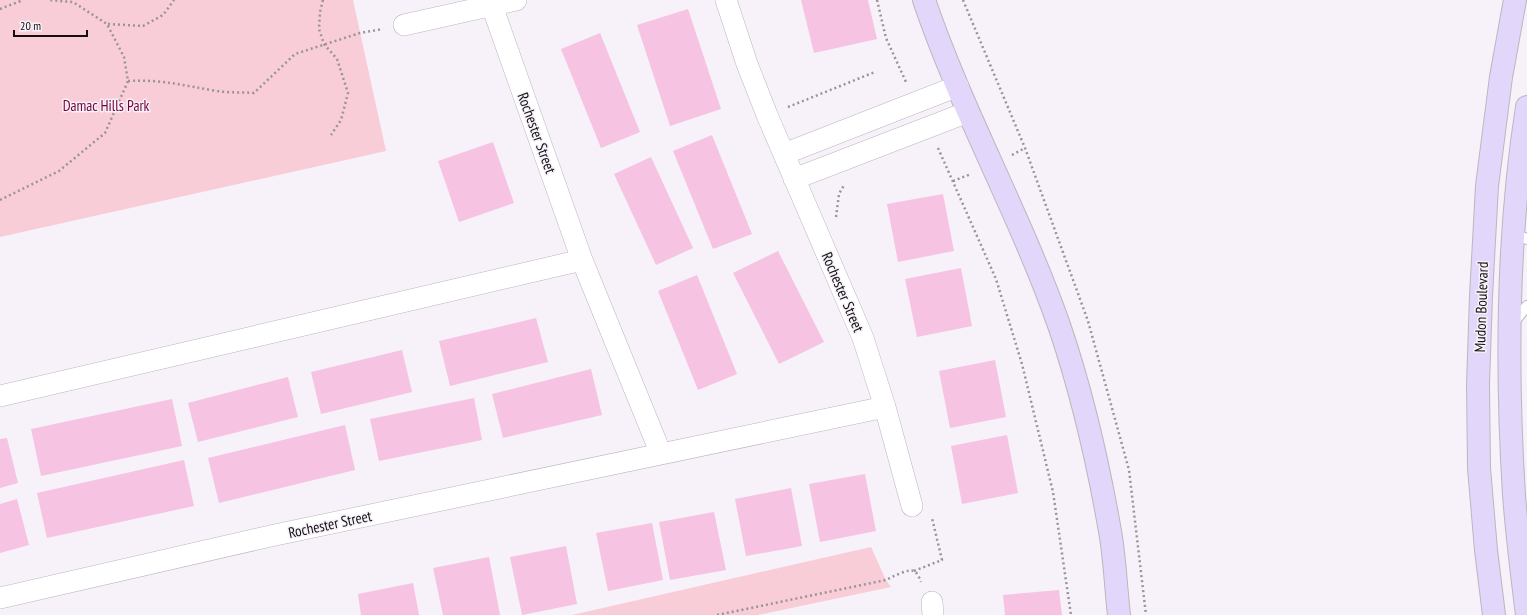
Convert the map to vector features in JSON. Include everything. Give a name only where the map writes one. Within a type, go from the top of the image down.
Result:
[{"type":"street","points":[[404,25],[516,0]]},
{"type":"street","name":"Rochester Street","points":[[726,0],[747,64],[767,115],[863,338],[885,406],[912,506]]},
{"type":"street","points":[[924,0],[968,112],[1020,228],[1060,328],[1090,432],[1111,539],[1119,615]]},
{"type":"street","name":"Mudon Boulevard","points":[[1494,615],[1486,550],[1479,468],[1478,384],[1488,186],[1501,77],[1515,0]]},
{"type":"street","name":"Rochester Street","points":[[492,6],[582,260],[661,454]]},
{"type":"street","points":[[784,154],[958,86]]},
{"type":"street","name":"Mudon Boulevard","points":[[1527,107],[1516,204],[1520,237],[1510,326],[1510,426],[1514,497],[1527,615]]},
{"type":"street","points":[[794,179],[968,112]]},
{"type":"street","points":[[0,396],[582,260]]},
{"type":"street","name":"Rochester Street","points":[[0,598],[275,535],[885,406]]},
{"type":"lane","points":[[1510,326],[1527,306]]},
{"type":"path","points":[[0,9],[23,0]]},
{"type":"path","points":[[48,0],[73,2],[107,24],[143,26],[164,15],[174,0]]},
{"type":"path","points":[[323,0],[320,12],[319,29],[324,44],[337,59],[348,93],[341,120],[331,135]]},
{"type":"path","points":[[877,0],[886,38],[915,103]]},
{"type":"path","points":[[0,200],[59,171],[105,133],[128,81],[124,57],[107,24]]},
{"type":"path","points":[[128,81],[148,80],[176,83],[219,92],[254,92],[295,54],[360,33],[404,25]]},
{"type":"path","points":[[767,115],[875,72]]},
{"type":"path","points":[[928,128],[996,279],[1022,364],[1053,492],[1070,615]]},
{"type":"path","points":[[827,254],[838,207],[839,194],[845,182]]},
{"type":"path","points":[[717,615],[886,580],[902,573],[914,571],[942,560],[933,518],[912,506]]},
{"type":"path","points":[[914,571],[932,609]]},
{"type":"green space","name":"Damac Hills Park","points":[[0,0],[353,0],[386,151],[0,237]]},
{"type":"green space","points":[[871,547],[886,580],[891,587],[758,615],[572,615]]},
{"type":"building","points":[[801,0],[868,0],[877,39],[814,53]]},
{"type":"building","points":[[688,9],[721,109],[670,126],[637,25]]},
{"type":"building","points":[[600,33],[640,132],[601,148],[561,49]]},
{"type":"building","points":[[712,135],[752,234],[713,249],[673,151]]},
{"type":"building","points":[[493,142],[514,203],[459,222],[438,161]]},
{"type":"building","points":[[651,157],[693,248],[656,265],[614,174]]},
{"type":"building","points":[[943,194],[954,251],[898,262],[887,204]]},
{"type":"building","points":[[778,251],[824,342],[779,364],[733,273]]},
{"type":"building","points":[[961,268],[972,326],[917,337],[905,279]]},
{"type":"building","points":[[697,275],[737,374],[698,390],[658,291]]},
{"type":"building","points":[[536,318],[548,362],[450,386],[439,341]]},
{"type":"building","points":[[402,350],[412,392],[321,414],[311,372]]},
{"type":"building","points":[[995,360],[1006,417],[950,428],[939,371]]},
{"type":"building","points":[[591,369],[602,415],[503,438],[492,394]]},
{"type":"building","points":[[288,377],[298,417],[198,442],[188,403]]},
{"type":"building","points":[[474,398],[482,440],[379,461],[370,419]]},
{"type":"building","points":[[172,399],[182,446],[41,476],[31,429]]},
{"type":"building","points":[[345,425],[355,470],[219,503],[208,458]]},
{"type":"building","points":[[1007,435],[1018,493],[962,504],[951,446]]},
{"type":"building","points":[[7,438],[18,483],[0,488],[0,439]]},
{"type":"building","points":[[184,460],[194,506],[47,538],[37,493]]},
{"type":"building","points":[[865,474],[876,531],[820,542],[809,484]]},
{"type":"building","points":[[791,488],[802,546],[746,556],[735,499]]},
{"type":"building","points":[[17,499],[29,545],[0,553],[0,504]]},
{"type":"building","points":[[714,512],[726,570],[670,580],[659,522]]},
{"type":"building","points":[[652,523],[663,580],[608,591],[596,533]]},
{"type":"building","points":[[566,546],[577,604],[522,615],[510,557]]},
{"type":"building","points":[[489,557],[500,615],[443,615],[433,568]]},
{"type":"building","points":[[413,583],[419,615],[361,615],[358,594]]},
{"type":"building","points":[[1059,590],[1062,615],[1005,615],[1003,595]]}]
